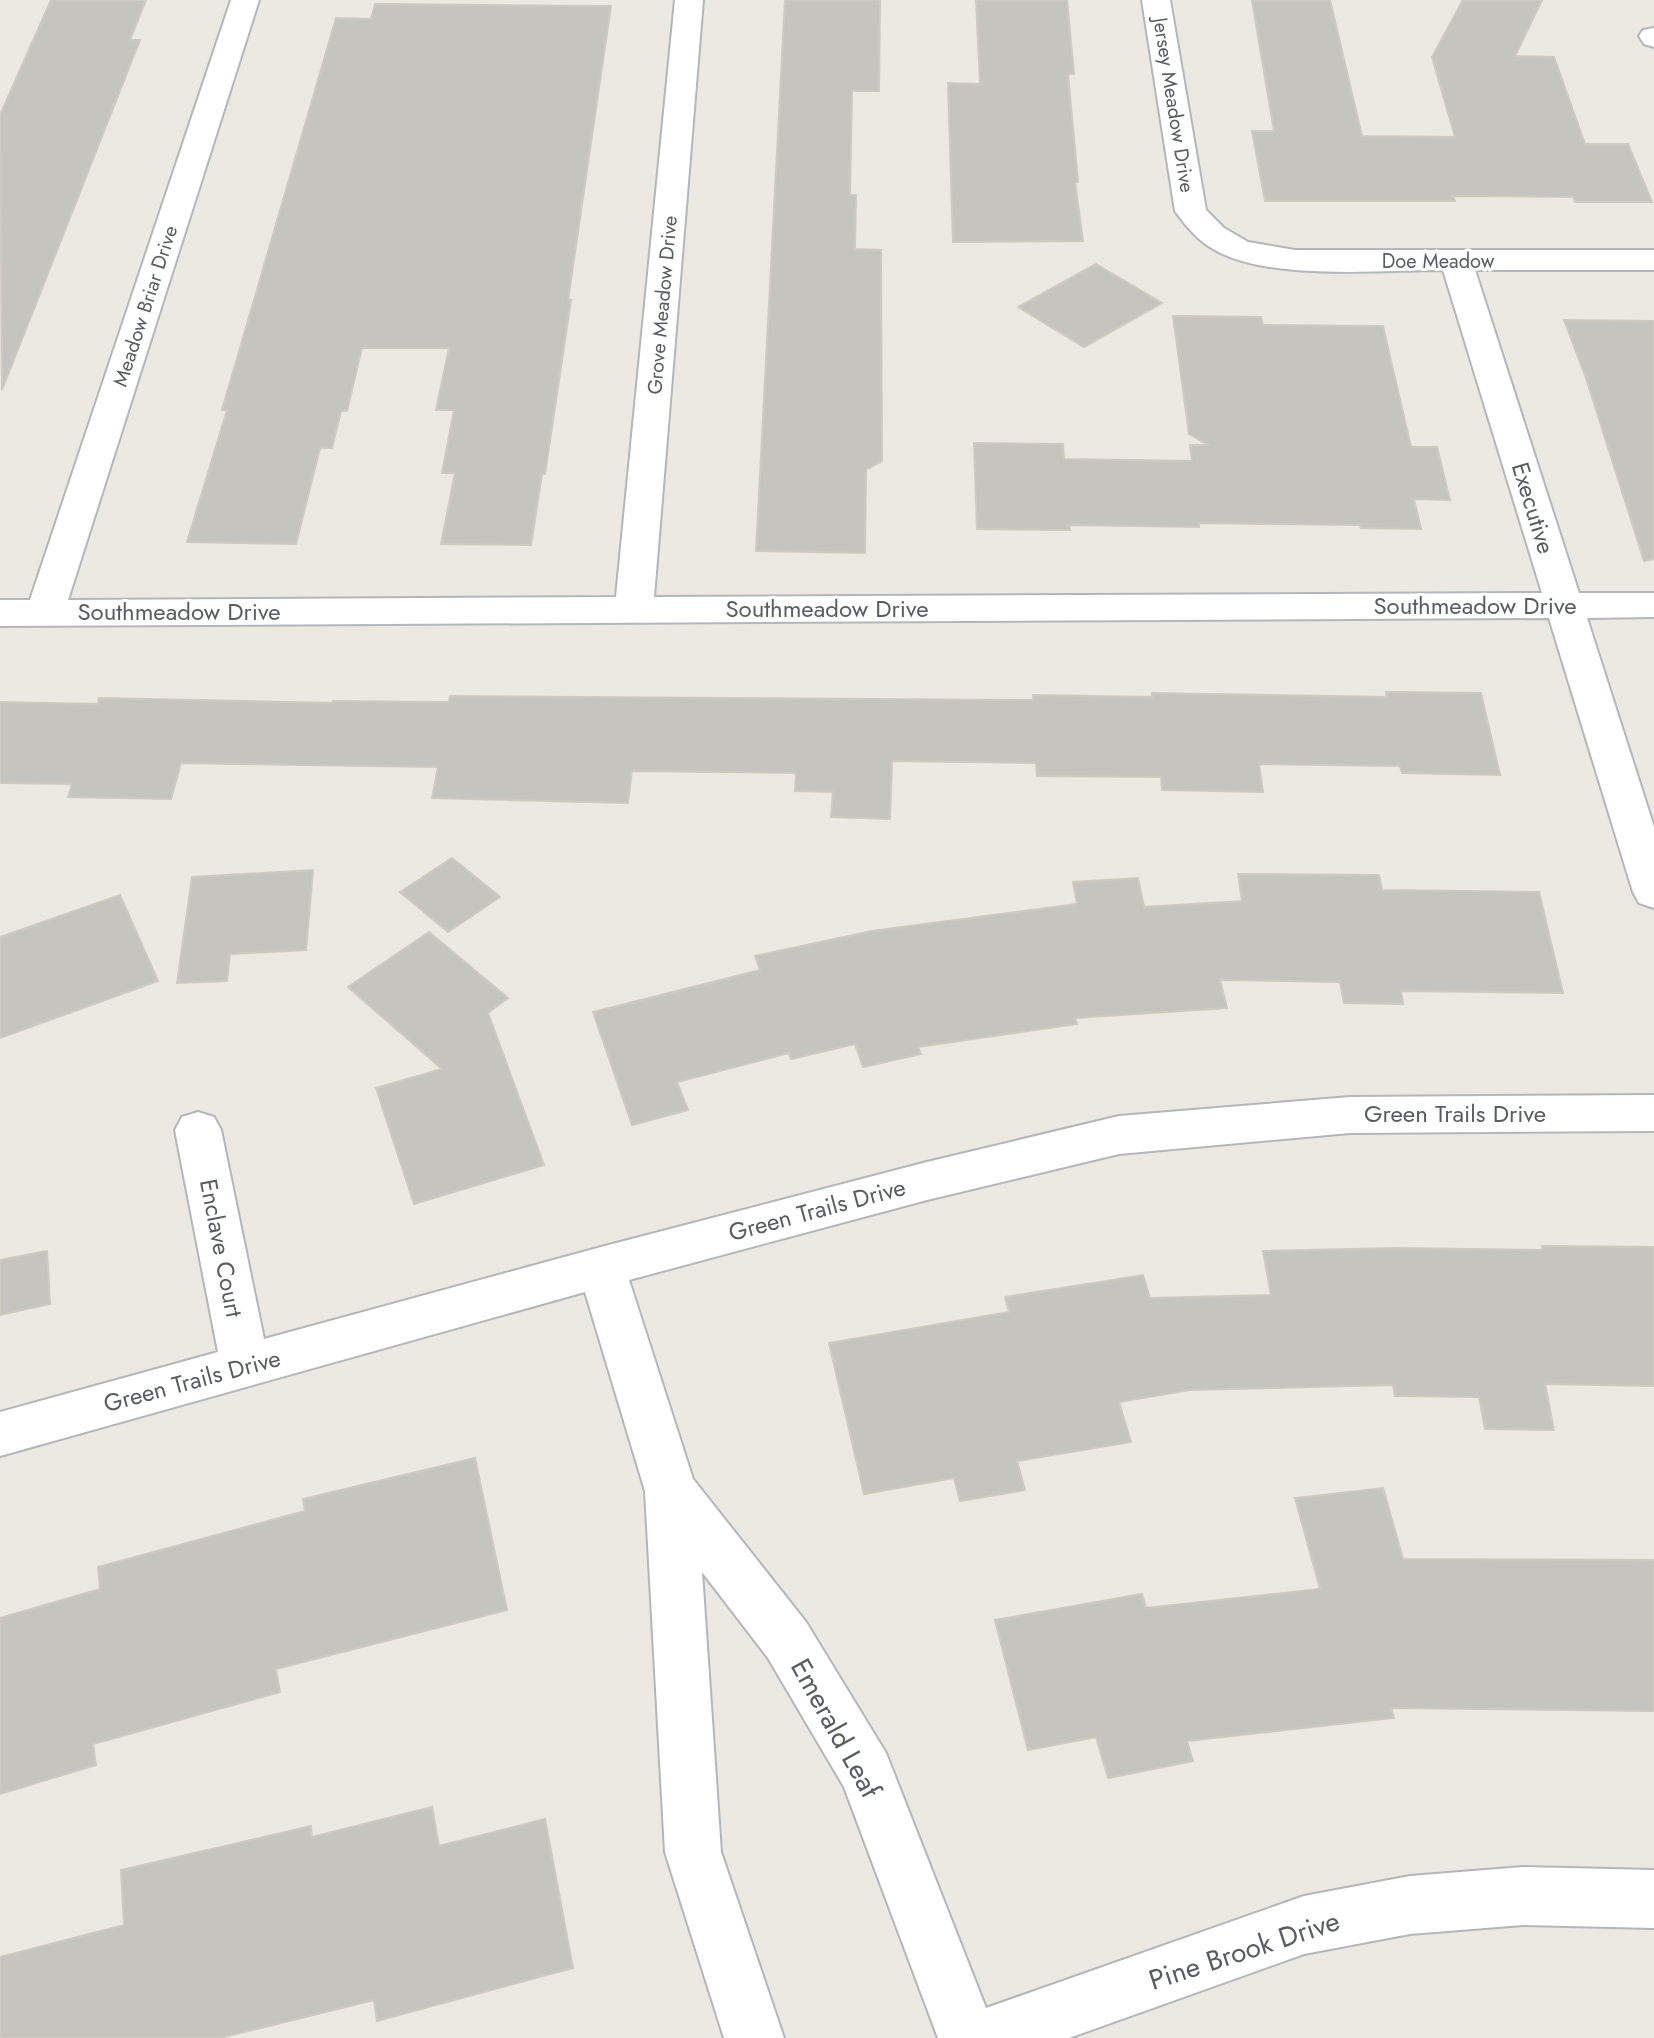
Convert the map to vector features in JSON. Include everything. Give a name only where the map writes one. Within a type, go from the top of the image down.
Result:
[{"type":"street","name":"Meadow Briar Drive","points":[[45,613],[245,0]]},
{"type":"street","name":"Grove Meadow Drive","points":[[634,610],[689,0]]},
{"type":"street","name":"Jersey Meadow Drive","points":[[1156,0],[1191,211],[1207,233],[1224,245]]},
{"type":"street","name":"Doe Meadow","points":[[1224,245],[1257,256],[1295,260],[1654,260]]},
{"type":"street","name":"Executive","points":[[1456,261],[1654,892]]},
{"type":"street","name":"Southmeadow Drive","points":[[0,613],[1654,605]]},
{"type":"street","name":"Green Trails Drive","points":[[0,1434],[601,1267],[927,1181],[1119,1135],[1350,1115],[1654,1113]]},
{"type":"street","name":"Enclave Court","points":[[198,1130],[245,1366]]},
{"type":"street","name":"Emerald Leaf","points":[[601,1267],[671,1491],[693,1852],[754,2038]]},
{"type":"street","name":"Emerald Leaf","points":[[671,1491],[787,1640],[866,1772],[968,2038]]},
{"type":"street","name":"Pine Brook Drive","points":[[985,2038],[1304,1925],[1410,1905],[1523,1896],[1654,1899]]},
{"type":"building","points":[[51,0],[146,0],[130,40],[140,40],[2,390],[0,115]]},
{"type":"building","points":[[785,0],[880,0],[879,91],[852,91],[850,195],[856,195],[855,249],[881,250],[882,461],[866,470],[865,553],[756,551]]},
{"type":"building","points":[[976,0],[1067,0],[1074,74],[1068,74],[1078,182],[1075,182],[1083,241],[953,242],[948,83],[980,84]]},
{"type":"building","points":[[1252,0],[1330,0],[1362,136],[1455,137],[1432,57],[1463,0],[1542,0],[1515,56],[1554,57],[1585,144],[1628,144],[1652,202],[1575,202],[1573,197],[1453,196],[1455,201],[1265,201],[1252,131],[1274,131]]},
{"type":"building","points":[[375,4],[611,6],[568,300],[571,300],[531,545],[441,544],[455,473],[442,473],[454,410],[436,410],[449,348],[362,348],[347,411],[341,411],[332,448],[320,448],[296,544],[187,542],[227,410],[222,410],[336,18],[371,19]]},
{"type":"building","points":[[1096,264],[1162,303],[1084,347],[1018,307]]},
{"type":"building","points":[[1173,316],[1261,317],[1263,325],[1383,326],[1411,447],[1437,447],[1450,500],[1414,499],[1421,529],[1199,523],[1199,527],[1069,525],[1070,530],[977,529],[974,443],[1063,444],[1064,459],[1192,461],[1190,445],[1208,445],[1189,434]]},
{"type":"building","points":[[1564,320],[1654,321],[1654,559],[1644,561],[1586,378]]},
{"type":"building","points":[[1386,692],[1481,693],[1500,775],[1402,773],[1400,766],[1259,764],[1263,792],[1162,790],[1161,777],[1037,776],[1036,763],[892,761],[890,819],[831,817],[833,792],[795,791],[796,773],[632,771],[628,803],[432,798],[438,767],[181,763],[171,799],[68,797],[72,784],[0,783],[0,702],[98,704],[99,698],[449,702],[450,696],[1033,700],[1033,695],[1152,697],[1152,693],[1387,697]]},
{"type":"building","points":[[452,858],[500,897],[448,932],[400,892]]},
{"type":"building","points":[[313,870],[306,950],[230,954],[227,981],[177,983],[192,877]]},
{"type":"building","points":[[1238,874],[1379,875],[1382,890],[1539,892],[1563,993],[1401,991],[1403,1004],[1344,1003],[1340,982],[1220,980],[1227,1008],[1075,1018],[1077,1024],[918,1047],[921,1054],[863,1067],[855,1044],[791,1059],[789,1053],[677,1082],[688,1110],[632,1125],[593,1012],[760,970],[755,956],[872,931],[1077,904],[1073,882],[1138,878],[1144,907],[1242,901]]},
{"type":"building","points":[[120,895],[158,981],[0,1038],[0,937]]},
{"type":"building","points":[[429,932],[508,998],[488,1013],[544,1165],[414,1204],[376,1088],[442,1069],[348,987]]},
{"type":"building","points":[[1542,1246],[1654,1247],[1654,1386],[1545,1384],[1554,1430],[1485,1429],[1479,1397],[1395,1396],[1393,1385],[1190,1390],[1119,1402],[1131,1442],[1017,1461],[1025,1490],[960,1501],[954,1478],[864,1494],[829,1343],[1009,1312],[1005,1297],[1143,1275],[1150,1298],[1271,1295],[1263,1251],[1396,1248],[1543,1250]]},
{"type":"building","points":[[47,1251],[50,1304],[0,1315],[0,1260]]},
{"type":"building","points":[[475,1458],[507,1610],[276,1669],[280,1692],[93,1744],[96,1765],[0,1794],[0,1618],[100,1589],[98,1567],[305,1511],[303,1499]]},
{"type":"building","points":[[1383,1488],[1403,1559],[1654,1560],[1654,1711],[1391,1708],[1394,1718],[1187,1741],[1193,1761],[1108,1778],[1096,1737],[1028,1750],[995,1620],[1142,1594],[1146,1608],[1320,1589],[1295,1498]]},
{"type":"building","points":[[432,1807],[439,1846],[545,1819],[573,1968],[377,2021],[374,2000],[220,2038],[0,2038],[0,1957],[124,1925],[121,1870],[311,1826],[312,1837]]}]
